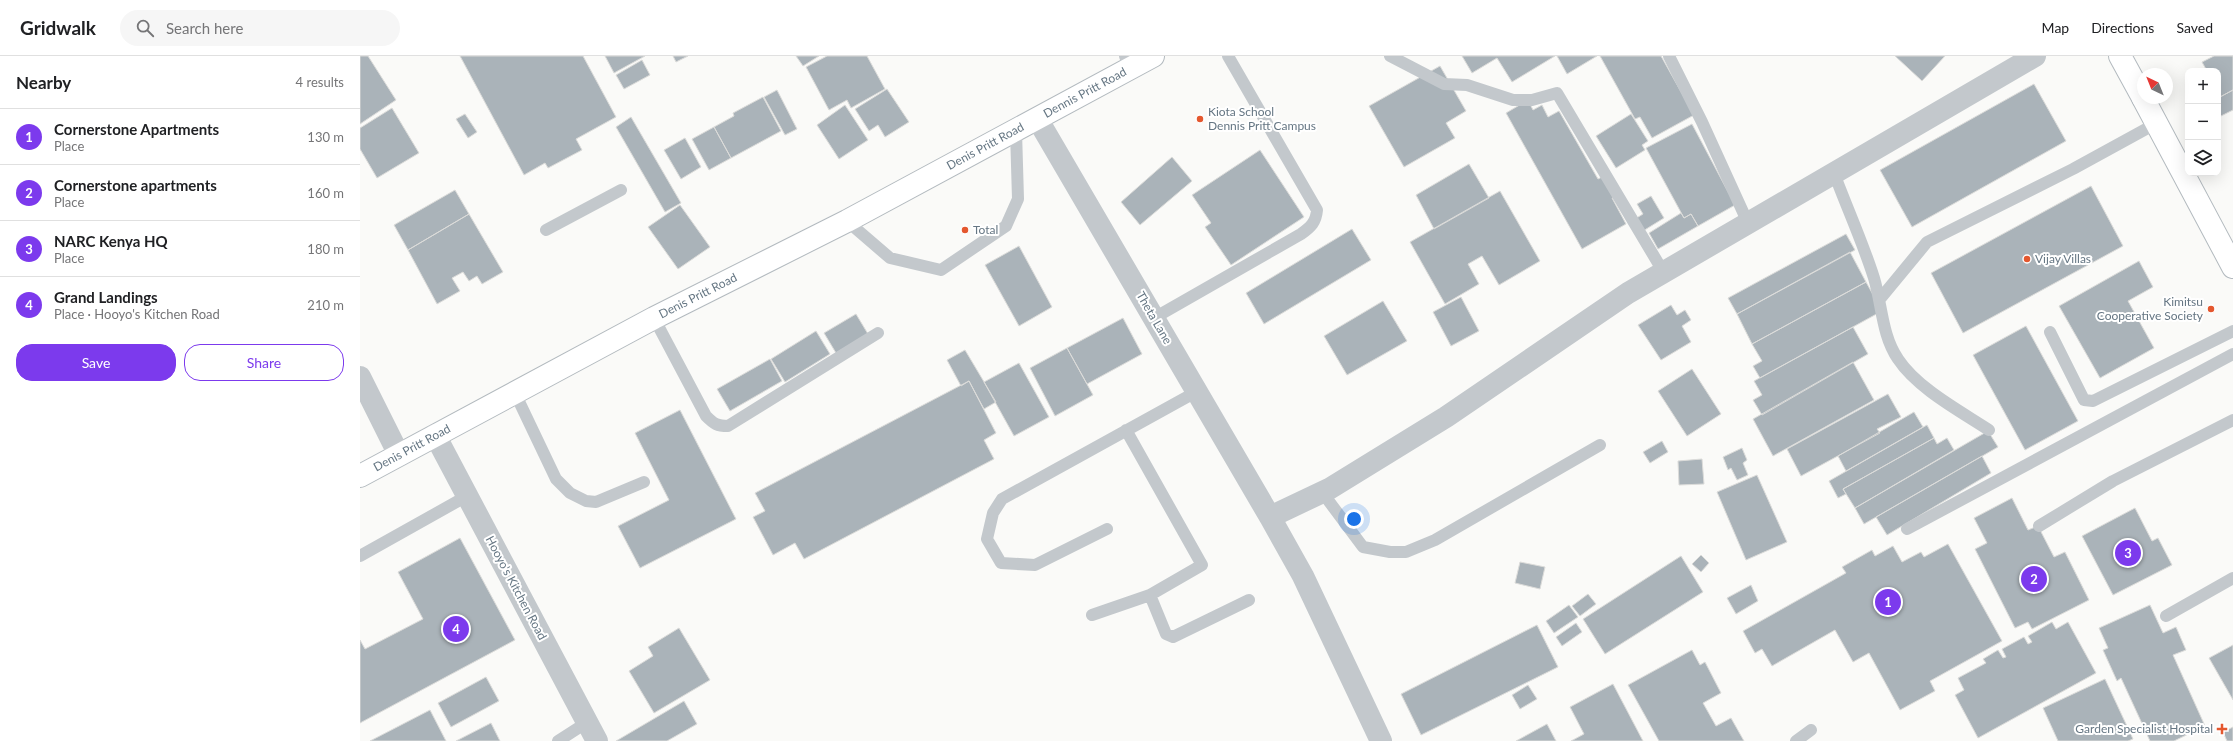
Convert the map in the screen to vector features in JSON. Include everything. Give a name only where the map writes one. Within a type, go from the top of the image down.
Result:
[{"type":"main road","name":"Dennis Pritt Road","points":[[1038,120],[1128,62],[1153,56]]},
{"type":"main road","points":[[2120,56],[2137,87]]},
{"type":"main road","points":[[2146,104],[2231,257]]},
{"type":"main road","name":"Denis Pritt Road","points":[[360,476],[654,318],[848,221],[1038,120]]},
{"type":"street","points":[[1270,517],[1322,492],[1446,417],[1628,293],[2035,56]]},
{"type":"street","name":"Theta Lane","points":[[1038,120],[1303,576],[1381,741]]},
{"type":"street","points":[[360,377],[399,455]]},
{"type":"street","name":"Hooyo's Kitchen Road","points":[[435,435],[596,741]]},
{"type":"lane","points":[[1154,318],[1301,234],[1311,227],[1316,218],[1317,210],[1228,56]]},
{"type":"lane","points":[[1390,56],[1444,84],[1467,85],[1513,100],[1532,100],[1557,93],[1664,273]]},
{"type":"lane","points":[[1669,56],[1702,122],[1748,223]]},
{"type":"lane","points":[[1880,299],[1927,242],[2073,169],[2157,123]]},
{"type":"lane","points":[[848,221],[890,258],[941,270],[1006,226],[1018,199],[1016,131]]},
{"type":"lane","points":[[1834,173],[1868,260],[1880,299],[1885,335],[1898,360],[1917,380],[1989,430]]},
{"type":"lane","points":[[546,230],[621,190]]},
{"type":"lane","points":[[654,318],[706,416],[714,425],[720,426],[728,426],[878,333]]},
{"type":"lane","points":[[2050,332],[2084,400],[2094,402],[2233,331]]},
{"type":"lane","points":[[1907,528],[2233,354]]},
{"type":"lane","points":[[1107,529],[1035,565],[1001,563],[987,538],[993,513],[1002,499],[1196,392]]},
{"type":"lane","points":[[515,393],[556,479],[570,493],[586,501],[596,502],[644,482]]},
{"type":"lane","points":[[2040,526],[2113,481],[2233,420]]},
{"type":"lane","points":[[1092,615],[1150,595],[1202,565],[1126,430]]},
{"type":"lane","points":[[1322,492],[1363,547],[1390,552],[1406,552],[1435,540],[1600,445]]},
{"type":"lane","points":[[360,556],[467,496]]},
{"type":"lane","points":[[2166,616],[2233,578]]},
{"type":"lane","points":[[1150,595],[1166,634],[1173,637],[1249,600]]},
{"type":"lane","points":[[558,741],[586,722]]},
{"type":"lane","points":[[1796,741],[1811,730]]},
{"type":"building","points":[[360,56],[368,56],[396,100],[360,124]]},
{"type":"building","points":[[460,56],[583,56],[616,117],[576,139],[582,150],[548,168],[545,163],[524,175]]},
{"type":"building","points":[[605,56],[645,56],[614,73]]},
{"type":"building","points":[[673,56],[688,56],[676,62]]},
{"type":"building","points":[[796,56],[819,56],[803,66]]},
{"type":"building","points":[[827,56],[867,56],[885,89],[851,108],[847,100],[829,110],[806,67]]},
{"type":"building","points":[[1462,56],[1555,56],[1512,82],[1497,58],[1472,73]]},
{"type":"building","points":[[1557,56],[1597,56],[1567,74]]},
{"type":"building","points":[[1600,56],[1661,56],[1694,115],[1652,138],[1640,117],[1635,119]]},
{"type":"building","points":[[1895,56],[1945,56],[1922,81]]},
{"type":"building","points":[[2214,56],[2233,56],[2233,90],[2221,96],[2221,68],[2205,68],[2202,62]]},
{"type":"building","points":[[642,60],[650,75],[624,89],[616,75]]},
{"type":"building","points":[[1440,66],[1466,111],[1446,123],[1455,138],[1404,167],[1369,106]]},
{"type":"building","points":[[2034,84],[2066,141],[1912,227],[1880,170]]},
{"type":"building","points":[[887,89],[909,122],[885,137],[878,125],[869,131],[855,109]]},
{"type":"building","points":[[777,90],[797,129],[785,135],[764,97]]},
{"type":"building","points":[[2233,90],[2233,110],[2221,116],[2221,104],[2221,96]]},
{"type":"building","points":[[763,97],[781,131],[731,158],[714,127],[734,116],[733,113]]},
{"type":"building","points":[[1528,100],[1533,110],[1542,105],[1548,117],[1559,111],[1598,179],[1610,173],[1621,192],[1612,198],[1626,224],[1582,249],[1506,113]]},
{"type":"building","points":[[845,105],[868,140],[839,159],[817,125]]},
{"type":"building","points":[[392,108],[419,153],[377,178],[360,149],[360,128]]},
{"type":"building","points":[[465,114],[477,132],[468,138],[456,119]]},
{"type":"building","points":[[1631,114],[1648,141],[1642,145],[1645,150],[1616,168],[1596,136]]},
{"type":"building","points":[[631,117],[681,203],[665,212],[616,127]]},
{"type":"building","points":[[1692,124],[1735,205],[1698,226],[1691,214],[1684,218],[1646,148]]},
{"type":"building","points":[[714,127],[731,158],[709,170],[692,139]]},
{"type":"building","points":[[685,138],[701,167],[681,179],[664,150]]},
{"type":"building","points":[[1260,150],[1304,217],[1231,265],[1205,227],[1211,223],[1192,195]]},
{"type":"building","points":[[1172,157],[1192,181],[1140,225],[1121,202]]},
{"type":"building","points":[[1469,164],[1489,198],[1434,229],[1416,195]]},
{"type":"building","name":"Vijay Villas","points":[[2091,186],[2123,246],[1963,333],[1931,273]]},
{"type":"building","points":[[455,190],[469,214],[408,250],[394,225]]},
{"type":"building","points":[[1500,191],[1540,261],[1499,285],[1482,256],[1468,264],[1479,284],[1445,304],[1410,242]]},
{"type":"building","points":[[1651,196],[1664,218],[1643,231],[1635,219],[1643,214],[1637,204]]},
{"type":"building","points":[[680,205],[710,247],[678,269],[648,227]]},
{"type":"building","points":[[1681,213],[1684,218],[1691,214],[1698,226],[1658,249],[1649,233]]},
{"type":"building","points":[[469,214],[503,272],[482,284],[477,276],[469,281],[463,272],[452,278],[460,291],[437,304],[408,250]]},
{"type":"building","points":[[1352,229],[1371,260],[1264,324],[1246,293]]},
{"type":"building","points":[[1846,234],[1855,250],[1737,314],[1728,298]]},
{"type":"building","points":[[1019,246],[1052,307],[1019,326],[985,265]]},
{"type":"building","points":[[1850,252],[1866,282],[1752,344],[1737,314]]},
{"type":"building","points":[[2139,261],[2153,287],[2128,301],[2154,348],[2100,378],[2059,306]]},
{"type":"building","points":[[1866,282],[1882,311],[1760,378],[1753,366],[1762,361],[1752,344]]},
{"type":"building","points":[[1461,297],[1479,331],[1451,346],[1433,312]]},
{"type":"building","points":[[1383,301],[1407,341],[1347,375],[1324,336]]},
{"type":"building","points":[[1671,305],[1677,315],[1685,310],[1691,320],[1682,326],[1691,342],[1661,360],[1638,325]]},
{"type":"building","points":[[856,314],[868,334],[836,353],[824,333]]},
{"type":"building","points":[[1123,318],[1142,354],[1087,384],[1067,348]]},
{"type":"building","points":[[2026,326],[2078,421],[2025,450],[1973,355]]},
{"type":"building","points":[[1853,327],[1868,354],[1762,415],[1753,400],[1762,395],[1754,381]]},
{"type":"building","points":[[816,331],[830,354],[785,382],[771,359]]},
{"type":"building","points":[[1067,348],[1093,395],[1055,416],[1030,368]]},
{"type":"building","points":[[965,350],[996,402],[984,409],[969,381],[961,386],[947,360]]},
{"type":"building","points":[[770,359],[782,381],[730,411],[717,389]]},
{"type":"building","points":[[1853,362],[1874,400],[1773,456],[1753,419]]},
{"type":"building","points":[[1019,363],[1049,417],[1014,436],[984,382]]},
{"type":"building","points":[[1692,369],[1721,414],[1687,436],[1658,391]]},
{"type":"building","points":[[969,381],[996,433],[984,440],[994,459],[804,559],[795,543],[773,555],[753,517],[765,511],[755,493]]},
{"type":"building","points":[[1888,394],[1901,417],[1877,429],[1880,433],[1801,476],[1787,449]]},
{"type":"building","points":[[680,410],[736,519],[640,568],[618,526],[669,500],[635,433]]},
{"type":"building","points":[[1914,412],[1923,427],[1846,471],[1838,456]]},
{"type":"building","points":[[1927,425],[1934,438],[1843,489],[1846,494],[1838,498],[1829,481]]},
{"type":"building","points":[[1988,431],[1998,447],[1864,524],[1855,508]]},
{"type":"building","points":[[1934,438],[1937,444],[1947,438],[1954,450],[1855,508],[1843,489]]},
{"type":"building","points":[[1662,441],[1668,452],[1650,463],[1643,452]]},
{"type":"building","points":[[1742,448],[1747,460],[1743,463],[1748,475],[1737,480],[1731,468],[1728,470],[1723,457]]},
{"type":"building","points":[[1982,456],[1991,473],[1887,535],[1876,517]]},
{"type":"building","points":[[1702,459],[1704,484],[1679,485],[1678,461]]},
{"type":"building","points":[[1757,475],[1787,542],[1746,560],[1717,492]]},
{"type":"building","points":[[2012,498],[2028,530],[2038,526],[2054,557],[2065,552],[2089,600],[2032,629],[2028,622],[2015,628],[1975,549],[1987,543],[1974,518]]},
{"type":"building","points":[[2135,508],[2152,541],[2158,538],[2172,565],[2113,595],[2082,536]]},
{"type":"building","points":[[460,538],[515,640],[360,723],[360,640],[365,649],[423,619],[398,572]]},
{"type":"building","points":[[1948,544],[2002,641],[1930,681],[1935,691],[1900,710],[1869,653],[1853,662],[1835,630],[1772,666],[1762,649],[1755,653],[1743,631],[1846,573],[1842,567],[1872,550],[1875,556],[1893,546],[1902,562],[1921,552],[1924,557]]},
{"type":"building","points":[[1701,555],[1709,563],[1701,572],[1692,564]]},
{"type":"building","points":[[1681,556],[1703,592],[1605,654],[1583,619]]},
{"type":"building","points":[[1520,562],[1545,567],[1540,589],[1515,583]]},
{"type":"building","points":[[1751,585],[1758,601],[1736,614],[1727,598]]},
{"type":"building","points":[[1588,594],[1596,604],[1580,616],[1572,606]]},
{"type":"building","points":[[1569,605],[1578,617],[1554,633],[1546,621]]},
{"type":"building","points":[[2150,605],[2163,633],[2176,627],[2186,650],[2173,655],[2205,726],[2174,741],[2150,741],[2121,678],[2117,681],[2103,650],[2108,648],[2099,628]]},
{"type":"building","points":[[2052,622],[2056,629],[2068,622],[2096,673],[1978,738],[1955,695],[1964,690],[1958,678],[1986,663],[1983,659],[1998,650],[2003,658],[2006,657],[2002,649],[2024,637],[2028,644],[2032,642],[2028,636]]},
{"type":"building","points":[[1576,623],[1582,632],[1562,646],[1556,637]]},
{"type":"building","points":[[1537,625],[1558,667],[1421,735],[1401,694]]},
{"type":"building","points":[[679,628],[710,680],[654,713],[629,671],[653,656],[648,647]]},
{"type":"building","points":[[2233,645],[2233,700],[2209,658]]},
{"type":"building","points":[[1692,650],[1700,665],[1705,662],[1721,693],[1703,703],[1716,726],[1731,718],[1744,741],[1659,741],[1628,685]]},
{"type":"building","points":[[486,677],[499,701],[451,727],[438,703]]},
{"type":"building","points":[[2105,679],[2133,739],[2128,741],[2058,741],[2043,708]]},
{"type":"building","points":[[1613,684],[1643,741],[1571,741],[1584,734],[1570,707]]},
{"type":"building","points":[[1528,685],[1537,699],[1520,709],[1512,695]]},
{"type":"building","points":[[684,701],[697,724],[667,741],[616,741]]},
{"type":"building","points":[[430,710],[446,741],[370,741]]},
{"type":"building","points":[[491,723],[500,741],[456,741]]},
{"type":"building","points":[[1547,724],[1556,741],[1516,741]]},
{"type":"building","points":[[2233,727],[2233,741],[2227,741],[2223,732]]},
{"type":"place","name":"Kiota School Dennis Pritt Campus","points":[[1200,119]]},
{"type":"place","name":"Total","points":[[965,230]]},
{"type":"place","name":"Vijay Villas","points":[[2027,259]]},
{"type":"place","name":"Kimitsu Cooperative Society","points":[[2211,309]]},
{"type":"place","name":"NARC Kenya HQ","points":[[2128,553]]},
{"type":"place","name":"Cornerstone apartments","points":[[2034,579]]},
{"type":"place","name":"Cornerstone Apartments","points":[[1888,602]]},
{"type":"place","name":"Grand Landings","points":[[456,629]]},
{"type":"place","name":"Garden Specialist Hospital","points":[[2222,729]]}]
